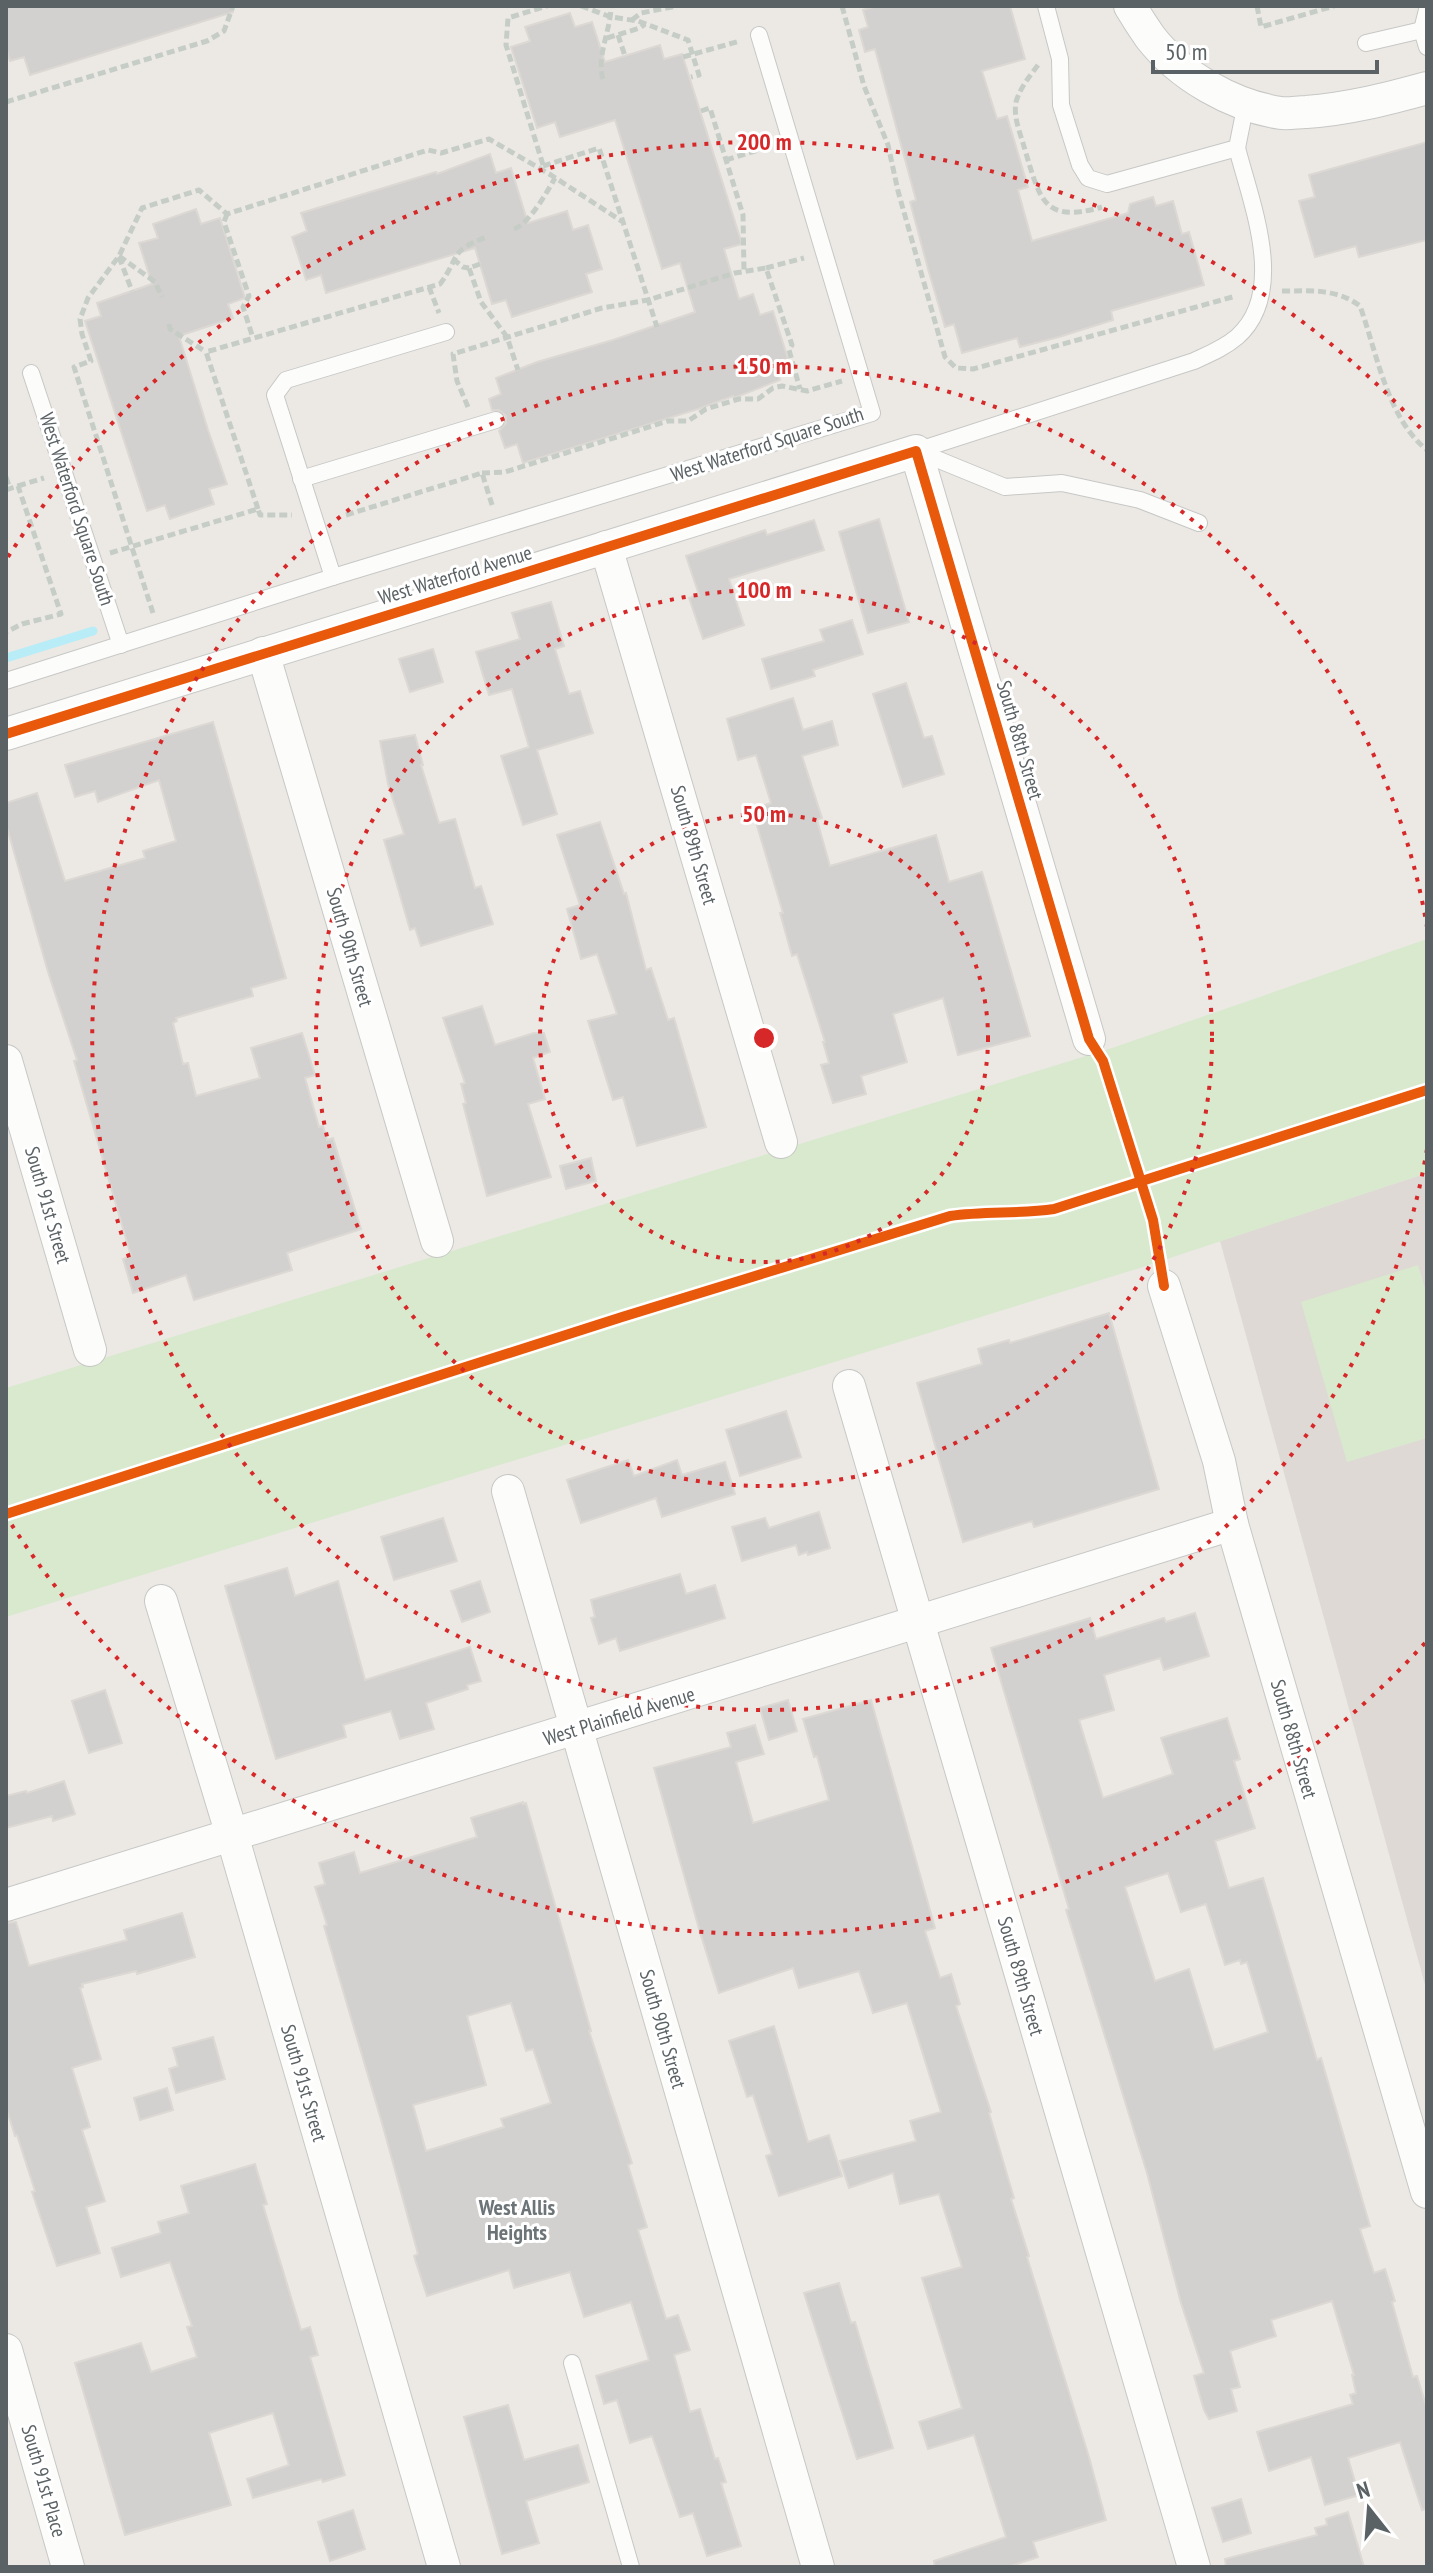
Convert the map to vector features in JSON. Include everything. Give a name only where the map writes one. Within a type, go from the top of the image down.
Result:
[{"type":"street","points":[[1130,6],[1151,39],[1176,63],[1204,85],[1246,103],[1283,113],[1325,111],[1427,88]]},
{"type":"street","name":"West Waterford Avenue","points":[[6,734],[916,451]]},
{"type":"street","name":"South 88th Street","points":[[916,451],[1089,1039]]},
{"type":"street","name":"South 89th Street","points":[[606,547],[781,1142]]},
{"type":"street","name":"South 90th Street","points":[[263,653],[437,1241]]},
{"type":"street","name":"South 91st Street","points":[[6,1061],[90,1350]]},
{"type":"street","name":"South 88th Street","points":[[1164,1286],[1219,1461],[1232,1524],[1427,2192]]},
{"type":"street","name":"South 89th Street","points":[[849,1386],[1194,2567]]},
{"type":"street","name":"South 90th Street","points":[[508,1491],[818,2567]]},
{"type":"street","name":"West Plainfield Avenue","points":[[6,1905],[1232,1524]]},
{"type":"street","name":"South 91st Street","points":[[161,1601],[444,2567]]},
{"type":"street","name":"South 91st Place","points":[[6,2350],[68,2567]]},
{"type":"lane","points":[[1046,6],[1060,59],[1061,105],[1080,165],[1088,178],[1107,184],[1237,148]]},
{"type":"lane","points":[[1427,10],[1422,30],[1427,47]]},
{"type":"lane","points":[[1366,43],[1422,30]]},
{"type":"lane","name":"West Waterford Square South","points":[[6,681],[333,577],[872,413],[759,35]]},
{"type":"lane","points":[[916,451],[1194,361],[1221,349],[1239,336],[1252,320],[1262,292],[1264,273],[1262,245],[1237,148],[1246,103]]},
{"type":"lane","points":[[333,577],[275,395],[286,380],[446,332]]},
{"type":"lane","name":"West Waterford Square South","points":[[31,373],[121,645]]},
{"type":"lane","points":[[301,479],[496,420]]},
{"type":"lane","points":[[916,451],[1005,487],[1062,483],[1140,500],[1199,523]]},
{"type":"lane","points":[[572,2363],[631,2567]]},
{"type":"path","points":[[6,102],[207,41],[224,31],[233,6]]},
{"type":"path","points":[[541,166],[506,45],[508,18],[547,6]]},
{"type":"path","points":[[581,6],[688,40],[699,75],[691,77]]},
{"type":"path","points":[[603,79],[600,67],[611,6]]},
{"type":"path","points":[[632,20],[641,13],[677,6]]},
{"type":"path","points":[[842,6],[864,86],[888,145],[945,357],[956,368],[973,369],[1246,293],[1329,291],[1348,297],[1360,306],[1402,423],[1427,450]]},
{"type":"path","points":[[1257,6],[1261,27],[1334,6]]},
{"type":"path","points":[[607,38],[645,24]]},
{"type":"path","points":[[618,35],[625,56]]},
{"type":"path","points":[[683,57],[759,35]]},
{"type":"path","points":[[701,111],[710,108],[743,215],[744,272]]},
{"type":"path","points":[[227,214],[428,150],[441,153],[489,139],[541,166],[623,222]]},
{"type":"path","points":[[726,160],[791,140]]},
{"type":"path","points":[[541,166],[599,148],[657,327]]},
{"type":"path","points":[[514,229],[521,227],[555,178]]},
{"type":"path","points":[[158,633],[74,367],[91,361],[80,319],[88,298],[119,256],[142,208],[199,190],[227,214]]},
{"type":"path","points":[[227,214],[224,222],[249,296],[243,307],[253,338]]},
{"type":"path","points":[[119,256],[132,291]]},
{"type":"path","points":[[119,256],[155,282],[162,297]]},
{"type":"path","points":[[453,259],[463,267],[480,264]]},
{"type":"path","points":[[476,426],[457,381],[453,354],[602,308],[648,300],[782,264]]},
{"type":"path","points":[[469,268],[481,302],[507,337],[518,370]]},
{"type":"path","points":[[766,268],[792,345],[789,350],[800,389]]},
{"type":"path","points":[[169,324],[170,329],[206,352]]},
{"type":"path","points":[[346,515],[482,473],[505,472],[668,421],[688,421],[706,409],[739,399],[758,399],[773,388],[782,386],[807,391],[861,375]]},
{"type":"path","points":[[482,473],[498,527]]},
{"type":"path","points":[[6,477],[8,489],[18,486],[61,614],[22,624],[6,632]]},
{"type":"path","points":[[94,558],[258,509],[260,515],[270,516],[288,516],[311,510]]},
{"type":"shaded area","points":[[1427,1173],[1427,1992],[1220,1241]]},
{"type":"green space","points":[[1427,939],[1427,1173],[1143,1267],[6,1617],[6,1388],[1112,1048]]},
{"type":"green space","points":[[1418,1265],[1427,1295],[1427,1438],[1347,1462],[1301,1302]]},
{"type":"building","points":[[6,6],[232,6],[233,12],[30,75],[24,57],[10,61],[6,47]]},
{"type":"building","points":[[877,6],[1010,6],[1025,59],[982,71],[997,119],[1007,116],[1028,187],[1018,190],[1032,241],[1128,213],[1130,204],[1153,197],[1156,206],[1173,201],[1182,234],[1189,232],[1204,285],[1111,311],[1113,320],[1059,337],[1020,347],[1017,338],[962,353],[954,324],[945,327],[928,269],[910,202],[916,200],[875,49],[865,52],[859,30],[868,27],[863,10]]},
{"type":"building","points":[[570,13],[575,27],[592,22],[605,62],[660,45],[664,59],[682,54],[742,244],[724,249],[739,299],[753,294],[760,315],[773,311],[788,359],[775,363],[780,380],[734,398],[523,463],[517,444],[505,448],[499,431],[506,423],[506,416],[499,410],[492,410],[489,399],[501,394],[496,378],[695,312],[680,263],[662,269],[615,120],[560,137],[555,122],[537,128],[511,47],[530,41],[525,27]]},
{"type":"building","points":[[1427,142],[1427,240],[1359,257],[1356,246],[1315,257],[1299,201],[1315,197],[1309,175]]},
{"type":"building","points":[[490,154],[496,173],[511,168],[528,223],[567,211],[573,230],[588,225],[602,269],[586,274],[592,292],[512,317],[506,300],[492,304],[475,248],[326,293],[321,275],[306,280],[292,237],[307,231],[301,213],[437,174]]},
{"type":"building","points":[[196,209],[201,224],[220,218],[245,298],[228,304],[233,318],[179,336],[227,484],[209,489],[214,504],[170,519],[165,505],[147,511],[85,321],[101,316],[97,303],[152,284],[139,243],[158,238],[153,224]]},
{"type":"building","points":[[879,519],[909,622],[868,633],[839,532]]},
{"type":"building","points":[[814,520],[824,550],[729,579],[744,625],[703,639],[689,598],[699,595],[686,556],[765,530],[767,535]]},
{"type":"building","points":[[551,602],[564,646],[555,649],[569,694],[580,691],[593,733],[537,750],[557,814],[523,825],[501,756],[529,747],[512,689],[489,695],[476,652],[520,639],[512,613]]},
{"type":"building","points":[[852,620],[863,654],[813,670],[815,676],[771,689],[762,659],[824,641],[820,630]]},
{"type":"building","points":[[433,649],[443,682],[410,692],[399,659]]},
{"type":"building","points":[[906,683],[924,738],[932,736],[944,774],[903,787],[873,694]]},
{"type":"building","points":[[793,698],[803,730],[832,721],[838,745],[802,756],[822,818],[817,820],[830,866],[936,835],[949,882],[982,872],[1030,1036],[958,1055],[943,998],[893,1014],[907,1062],[861,1076],[866,1094],[833,1103],[821,1065],[829,1063],[825,1042],[797,954],[792,956],[780,913],[783,913],[752,809],[771,803],[756,755],[738,760],[727,719]]},
{"type":"building","points":[[213,722],[286,978],[251,988],[253,996],[176,1018],[177,1021],[173,1023],[183,1064],[188,1063],[196,1096],[260,1078],[251,1048],[302,1033],[315,1075],[305,1078],[319,1127],[323,1126],[327,1140],[333,1138],[361,1229],[287,1253],[292,1270],[194,1300],[186,1275],[133,1293],[123,1259],[131,1256],[74,1061],[77,1060],[48,972],[6,824],[6,803],[37,793],[65,881],[145,858],[143,851],[176,841],[159,780],[98,802],[95,791],[75,797],[65,765]]},
{"type":"building","points":[[415,735],[439,823],[455,819],[475,888],[481,886],[493,924],[421,946],[415,928],[410,930],[384,840],[404,834],[388,784],[380,741]]},
{"type":"building","points":[[600,822],[626,893],[646,970],[651,968],[668,1020],[674,1018],[706,1127],[637,1146],[623,1097],[613,1100],[588,1021],[617,1014],[597,954],[581,959],[567,909],[580,905],[557,835]]},
{"type":"building","points":[[482,1006],[495,1045],[544,1033],[550,1052],[533,1058],[545,1099],[528,1104],[551,1177],[487,1196],[463,1104],[466,1103],[461,1084],[465,1083],[443,1018]]},
{"type":"building","points":[[591,1158],[596,1181],[566,1189],[560,1166]]},
{"type":"building","points":[[1109,1313],[1159,1489],[1034,1527],[1032,1521],[963,1542],[917,1383],[982,1364],[978,1349],[1009,1340],[1010,1343]]},
{"type":"building","points":[[786,1411],[801,1457],[740,1476],[726,1430]]},
{"type":"building","points":[[628,1460],[634,1476],[677,1460],[682,1475],[725,1462],[735,1494],[662,1517],[656,1498],[581,1523],[567,1480]]},
{"type":"building","points":[[819,1512],[830,1548],[799,1555],[796,1545],[742,1561],[732,1527],[765,1518],[769,1528]]},
{"type":"building","points":[[443,1518],[457,1561],[394,1580],[381,1537]]},
{"type":"building","points":[[287,1568],[295,1596],[338,1581],[365,1680],[470,1647],[481,1681],[467,1685],[468,1689],[426,1703],[434,1729],[400,1739],[391,1711],[343,1725],[346,1737],[276,1759],[225,1586]]},
{"type":"building","points":[[680,1574],[686,1594],[715,1585],[725,1618],[620,1651],[616,1638],[599,1644],[591,1618],[595,1617],[591,1600]]},
{"type":"building","points":[[480,1581],[490,1612],[462,1622],[451,1591]]},
{"type":"building","points":[[1195,1613],[1209,1656],[1164,1670],[1160,1658],[1104,1675],[1114,1710],[1079,1720],[1103,1798],[1173,1774],[1161,1738],[1227,1718],[1240,1759],[1234,1761],[1255,1828],[1215,1841],[1229,1888],[1263,1878],[1317,2060],[1321,2058],[1370,2226],[1360,2229],[1374,2273],[1385,2269],[1413,2377],[1417,2376],[1427,2409],[1427,2509],[1422,2510],[1400,2442],[1348,2458],[1359,2495],[1325,2505],[1311,2457],[1269,2471],[1257,2432],[1353,2404],[1350,2395],[1356,2393],[1354,2375],[1332,2301],[1271,2320],[1276,2336],[1230,2351],[1240,2387],[1231,2389],[1237,2411],[1209,2419],[1204,2410],[1194,2376],[1204,2373],[991,1648],[1090,1618],[1096,1639],[1164,1618],[1166,1622]],"holes":[[[1168,1873],[1181,1912],[1206,1904],[1225,1965],[1240,1960],[1241,1964],[1247,1962],[1268,2032],[1214,2050],[1189,1969],[1155,1981],[1125,1887]]]},
{"type":"building","points":[[105,1690],[122,1743],[89,1753],[72,1701]]},
{"type":"building","points":[[788,1700],[797,1731],[769,1740],[760,1708]]},
{"type":"building","points":[[871,1700],[935,1928],[925,1931],[940,1978],[951,1974],[960,2004],[956,2006],[991,2112],[1027,2257],[1106,2520],[1033,2542],[1038,2557],[1008,2567],[935,2567],[934,2561],[1006,2537],[974,2435],[928,2449],[919,2422],[962,2408],[922,2278],[962,2267],[939,2194],[900,2204],[893,2173],[849,2188],[840,2161],[916,2141],[910,2121],[941,2112],[907,2003],[873,2013],[859,1971],[799,1988],[793,1968],[719,1993],[654,1768],[731,1747],[727,1733],[755,1725],[764,1754],[736,1762],[753,1823],[829,1800],[803,1719]]},
{"type":"building","points":[[64,1781],[75,1814],[53,1821],[52,1816],[6,1828],[6,1796]]},
{"type":"building","points":[[526,1803],[589,2031],[632,2163],[628,2165],[647,2227],[638,2230],[666,2319],[678,2315],[690,2350],[674,2355],[690,2412],[700,2409],[715,2459],[718,2458],[726,2482],[721,2483],[741,2546],[707,2556],[693,2513],[680,2517],[652,2436],[630,2443],[617,2400],[604,2404],[596,2376],[649,2360],[631,2302],[584,2317],[570,2272],[514,2288],[509,2270],[427,2296],[414,2256],[418,2254],[315,1887],[325,1884],[319,1863],[354,1852],[360,1873],[477,1837],[471,1818]],"holes":[[[511,2003],[526,2051],[533,2049],[551,2103],[501,2119],[504,2127],[426,2151],[413,2105],[486,2085],[467,2016]]]},
{"type":"building","points":[[182,1913],[195,1957],[137,1974],[136,1971],[82,1984],[80,1988],[101,2059],[72,2068],[90,2127],[82,2130],[105,2201],[86,2207],[100,2253],[57,2266],[6,2107],[6,1923],[16,1922],[29,1966],[127,1940],[124,1930]]},
{"type":"building","points":[[774,2026],[808,2142],[829,2135],[842,2176],[779,2196],[766,2156],[772,2154],[753,2095],[747,2097],[729,2041]]},
{"type":"building","points":[[213,2037],[225,2079],[176,2093],[169,2069],[178,2066],[173,2048]]},
{"type":"building","points":[[167,2088],[173,2110],[140,2120],[134,2098]]},
{"type":"building","points":[[255,2164],[267,2204],[263,2205],[301,2330],[310,2327],[318,2355],[310,2357],[345,2475],[253,2498],[247,2479],[289,2465],[273,2413],[209,2433],[231,2505],[125,2535],[75,2363],[141,2343],[151,2372],[197,2357],[187,2327],[192,2326],[170,2262],[121,2277],[112,2248],[161,2233],[158,2222],[189,2213],[181,2186]]},
{"type":"building","points":[[839,2283],[851,2323],[855,2322],[893,2448],[857,2459],[804,2293]]},
{"type":"building","points":[[508,2405],[524,2460],[578,2445],[589,2482],[526,2501],[539,2543],[502,2554],[464,2417]]},
{"type":"building","points":[[1241,2499],[1251,2533],[1223,2542],[1212,2508]]},
{"type":"building","points":[[353,2510],[365,2549],[330,2561],[318,2522]]},
{"type":"building","points":[[1348,2512],[1364,2567],[1226,2567],[1225,2559],[1317,2535],[1315,2528],[1327,2525],[1326,2519]]},
{"type":"waterway","points":[[6,658],[93,631]]},
{"type":"cycle path","points":[[6,734],[916,451],[1089,1039],[1103,1061],[1153,1220],[1164,1286]]},
{"type":"cycle path","points":[[6,1514],[622,1317],[950,1216],[1054,1209],[1427,1090]]},
{"type":"district","name":"West Allis Heights","points":[[517,2220]]}]
